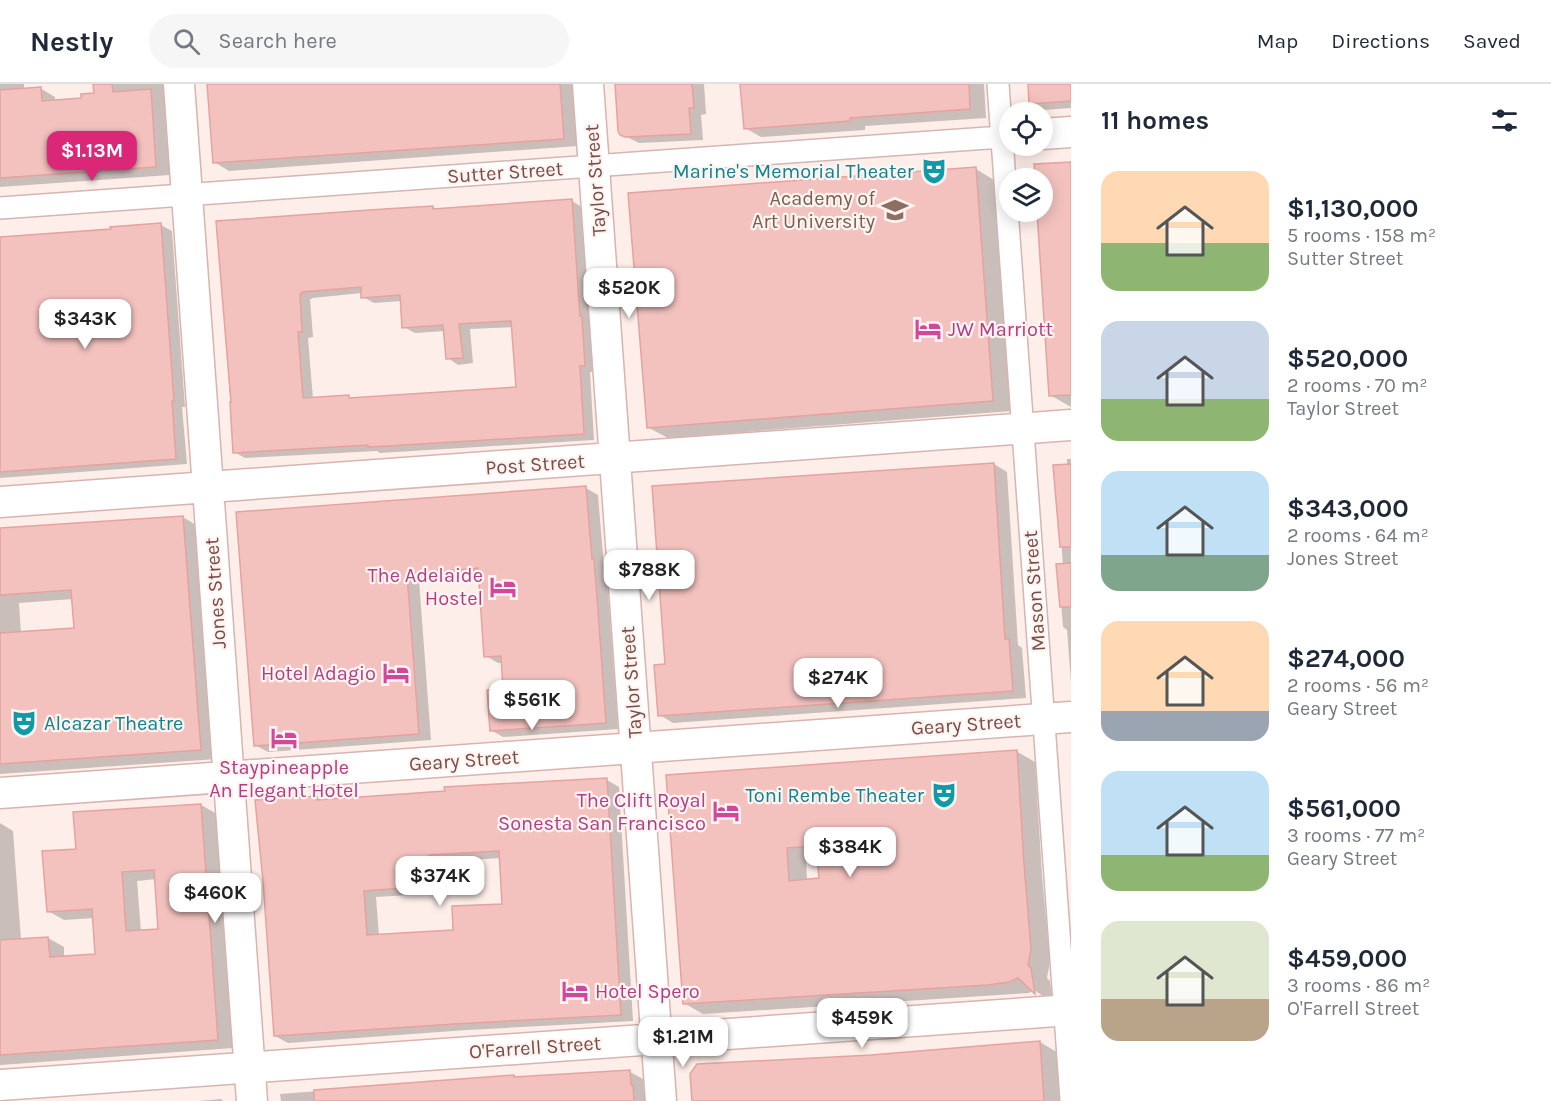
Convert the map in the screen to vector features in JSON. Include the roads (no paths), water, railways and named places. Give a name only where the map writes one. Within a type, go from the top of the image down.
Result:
[{"type":"main road","name":"Jones Street","points":[[179,84],[252,1101]]},
{"type":"main road","name":"Taylor Street","points":[[588,84],[661,1101]]},
{"type":"main road","points":[[1053,133],[1071,132]]},
{"type":"main road","name":"Post Street","points":[[0,502],[1071,425]]},
{"type":"main road","name":"Geary Street","points":[[0,793],[1057,718]]},
{"type":"main road","name":"O'Farrell Street","points":[[0,1085],[1068,1010]]},
{"type":"street","name":"Mason Street","points":[[998,84],[1001,102]]},
{"type":"street","name":"Sutter Street","points":[[0,208],[999,137]]},
{"type":"street","name":"Mason Street","points":[[1007,156],[1023,429],[1057,718],[1071,1099]]},
{"type":"place","name":"Marine's Memorial Theater","points":[[934,171]]},
{"type":"place","name":"Academy of Art University","points":[[895,210]]},
{"type":"place","name":"JW Marriott","points":[[928,329]]},
{"type":"place","name":"The Adelaide Hostel","points":[[503,587]]},
{"type":"place","name":"Hotel Adagio","points":[[396,673]]},
{"type":"place","name":"Alcazar Theatre","points":[[24,723]]},
{"type":"place","name":"Staypineapple An Elegant Hotel","points":[[284,738]]},
{"type":"place","name":"Toni Rembe Theater","points":[[944,795]]},
{"type":"place","name":"The Clift Royal Sonesta San Francisco","points":[[726,811]]},
{"type":"place","name":"Hotel Spero","points":[[575,991]]}]
